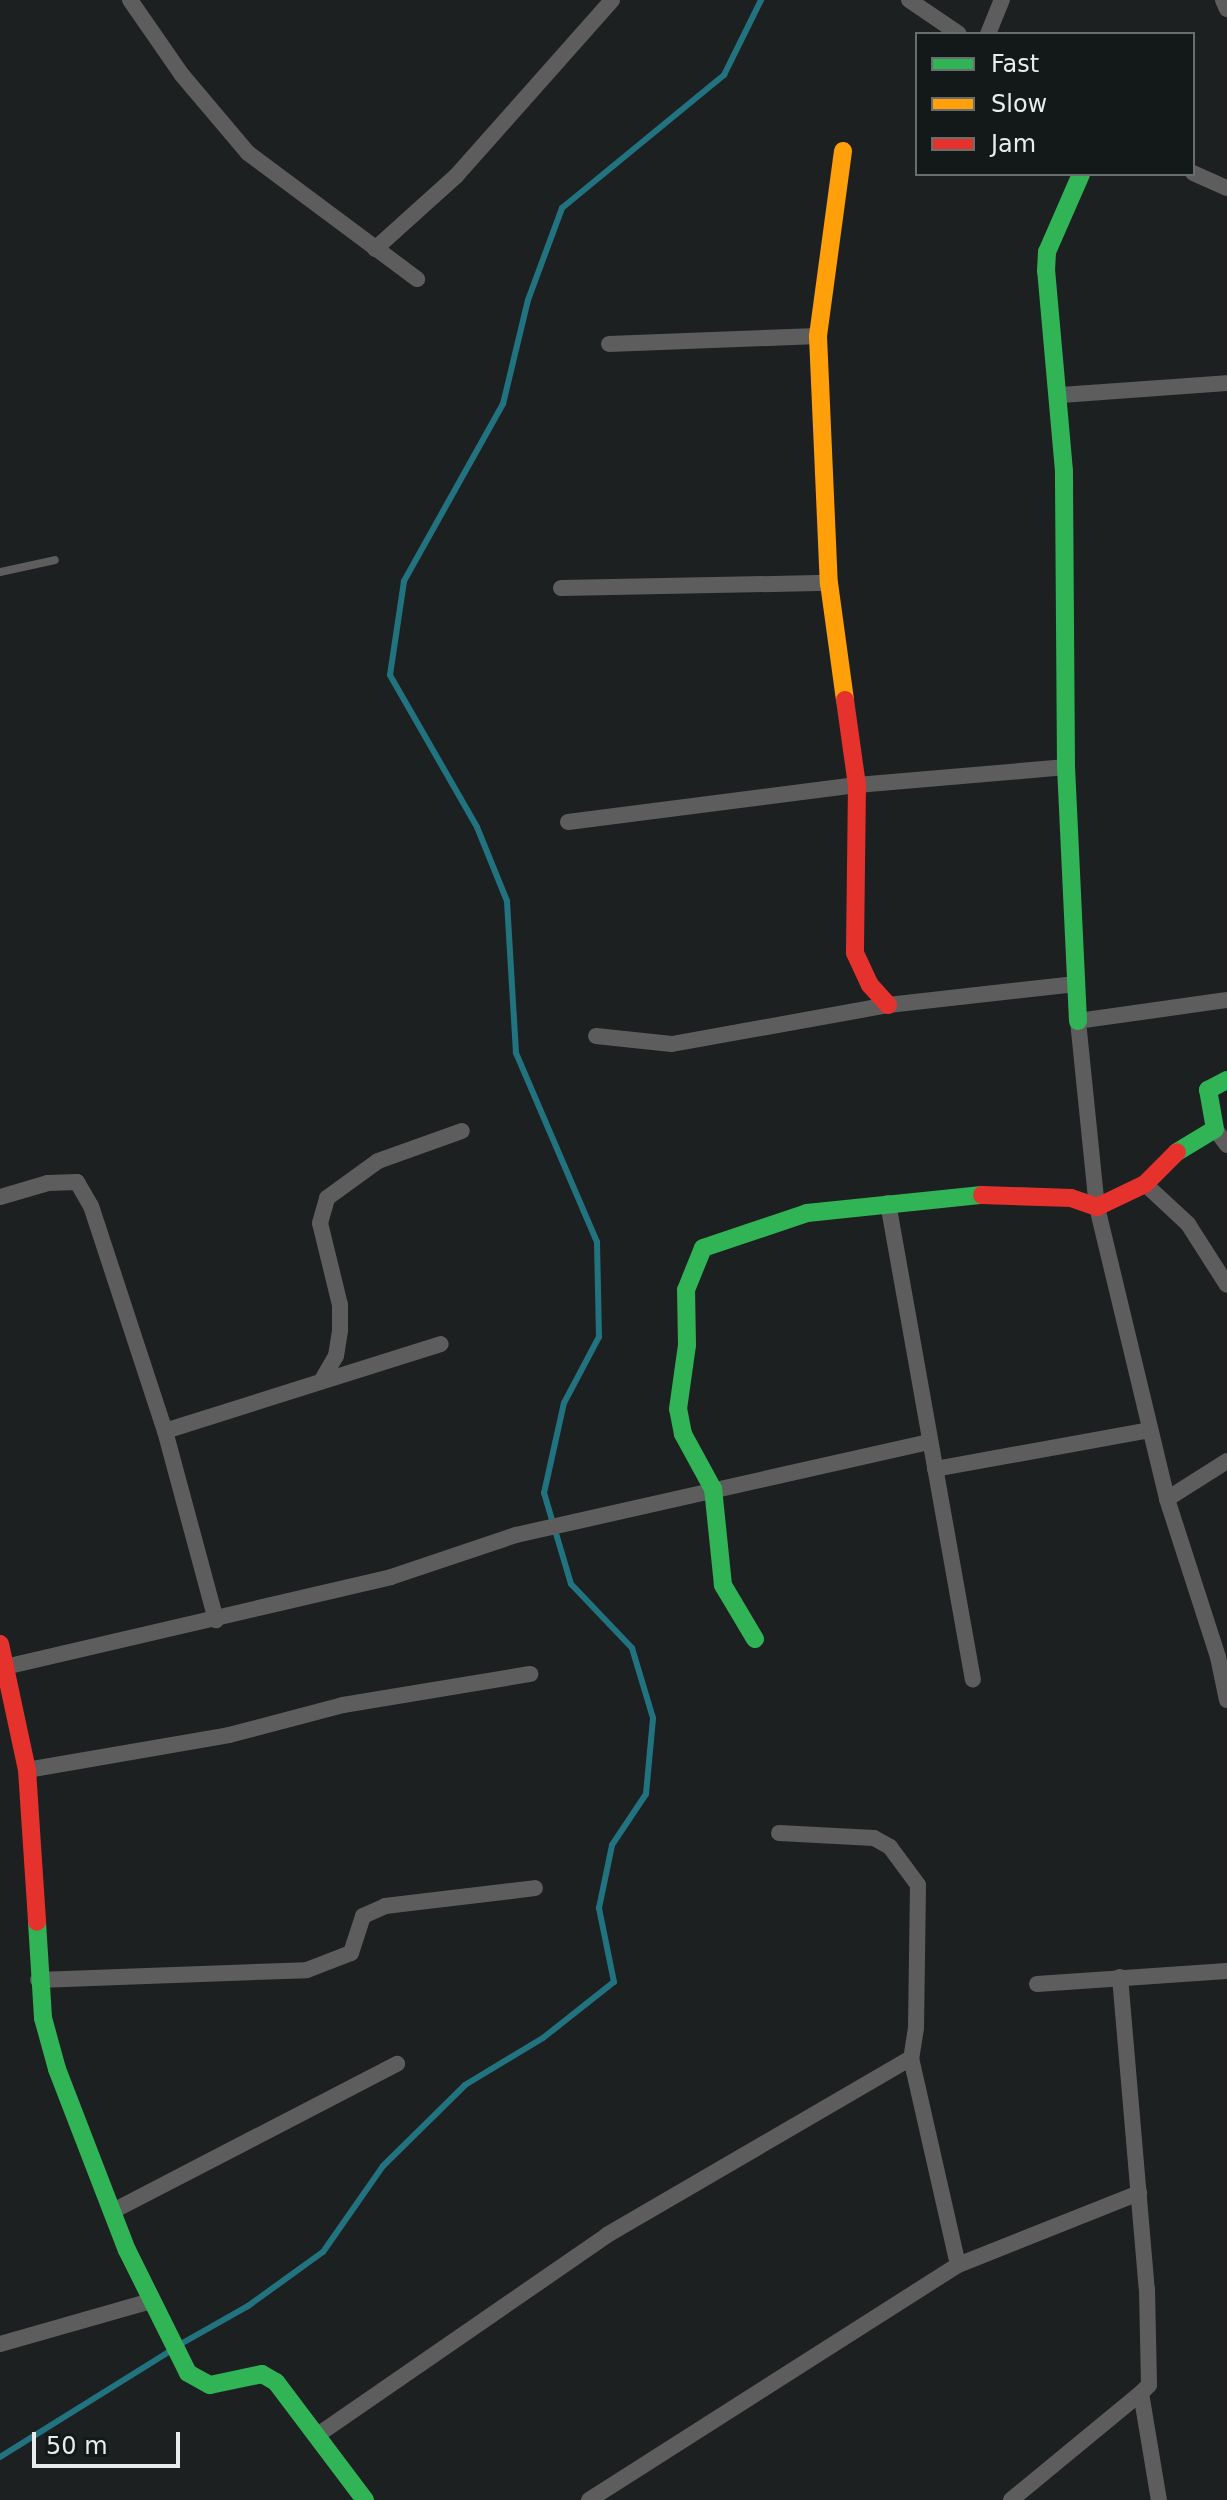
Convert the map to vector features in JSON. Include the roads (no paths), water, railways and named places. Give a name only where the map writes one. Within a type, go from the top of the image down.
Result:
[{"type":"street","points":[[130,0],[182,75],[248,153],[417,279]]},
{"type":"street","points":[[375,249],[456,176],[612,0]]},
{"type":"street","points":[[909,0],[956,32]]},
{"type":"street","points":[[989,32],[1002,0]]},
{"type":"street","points":[[1223,0],[1227,9]]},
{"type":"street","points":[[843,151],[832,204],[818,336],[829,583],[857,785],[855,953],[870,985],[888,1005]]},
{"type":"street","points":[[1195,174],[1227,188]]},
{"type":"street","points":[[1080,176],[1047,252],[1061,395],[1066,767],[1078,1021],[1097,1207],[1167,1499],[1218,1657],[1227,1700]]},
{"type":"street","points":[[609,344],[818,336]]},
{"type":"street","points":[[1061,395],[1227,383]]},
{"type":"street","points":[[561,588],[829,583]]},
{"type":"street","points":[[568,822],[857,785],[1066,767]]},
{"type":"street","points":[[596,1036],[672,1044],[888,1005],[1076,984]]},
{"type":"street","points":[[1078,1021],[1227,1000]]},
{"type":"street","points":[[1227,1080],[1208,1090],[1215,1129],[1227,1145]]},
{"type":"street","points":[[755,1639],[723,1585],[713,1489],[683,1434],[678,1409],[687,1345],[686,1290],[696,1257],[712,1242],[782,1219],[888,1203],[971,1195],[1071,1198],[1097,1207],[1145,1184],[1184,1146],[1215,1129]]},
{"type":"street","points":[[322,1380],[336,1356],[340,1331],[340,1305],[320,1223],[327,1198],[378,1161],[462,1131]]},
{"type":"street","points":[[0,1197],[48,1183],[77,1182],[91,1206],[165,1431],[216,1620]]},
{"type":"street","points":[[1145,1184],[1188,1224],[1227,1285]]},
{"type":"street","points":[[888,1203],[928,1442],[973,1679]]},
{"type":"street","points":[[165,1431],[441,1344]]},
{"type":"street","points":[[935,1469],[1149,1430]]},
{"type":"street","points":[[5,1667],[391,1577],[516,1535],[928,1442]]},
{"type":"street","points":[[1167,1499],[1227,1461]]},
{"type":"street","points":[[0,1644],[27,1770],[38,1980],[57,2069],[113,2211],[155,2310],[188,2373],[210,2385],[262,2374],[290,2395],[361,2499]]},
{"type":"street","points":[[27,1770],[229,1735],[343,1705],[530,1674]]},
{"type":"street","points":[[779,1833],[874,1838],[890,1847],[918,1885],[916,2028],[911,2058],[958,2265]]},
{"type":"street","points":[[38,1980],[307,1970],[351,1953],[363,1916],[385,1906],[535,1888]]},
{"type":"street","points":[[1037,1984],[1227,1971]]},
{"type":"street","points":[[1011,2500],[1149,2385],[1139,2193],[1120,1977]]},
{"type":"street","points":[[319,2434],[607,2235],[911,2058]]},
{"type":"street","points":[[113,2211],[397,2064]]},
{"type":"street","points":[[589,2500],[958,2265],[1139,2193]]},
{"type":"street","points":[[0,2344],[155,2310]]},
{"type":"street","points":[[1141,2393],[1159,2500]]},
{"type":"lane","points":[[0,572],[55,560]]},
{"type":"waterway","points":[[179,2345],[248,2306],[323,2252],[383,2166],[465,2085],[543,2038],[614,1982],[599,1908],[612,1845],[646,1794],[653,1718],[632,1648],[571,1584],[544,1493],[564,1403],[599,1337],[597,1242],[516,1053],[507,901],[477,827],[390,675],[404,581],[503,404],[528,300],[562,208],[724,75],[761,0]]},
{"type":"waterway","points":[[0,2457],[170,2351]]}]
